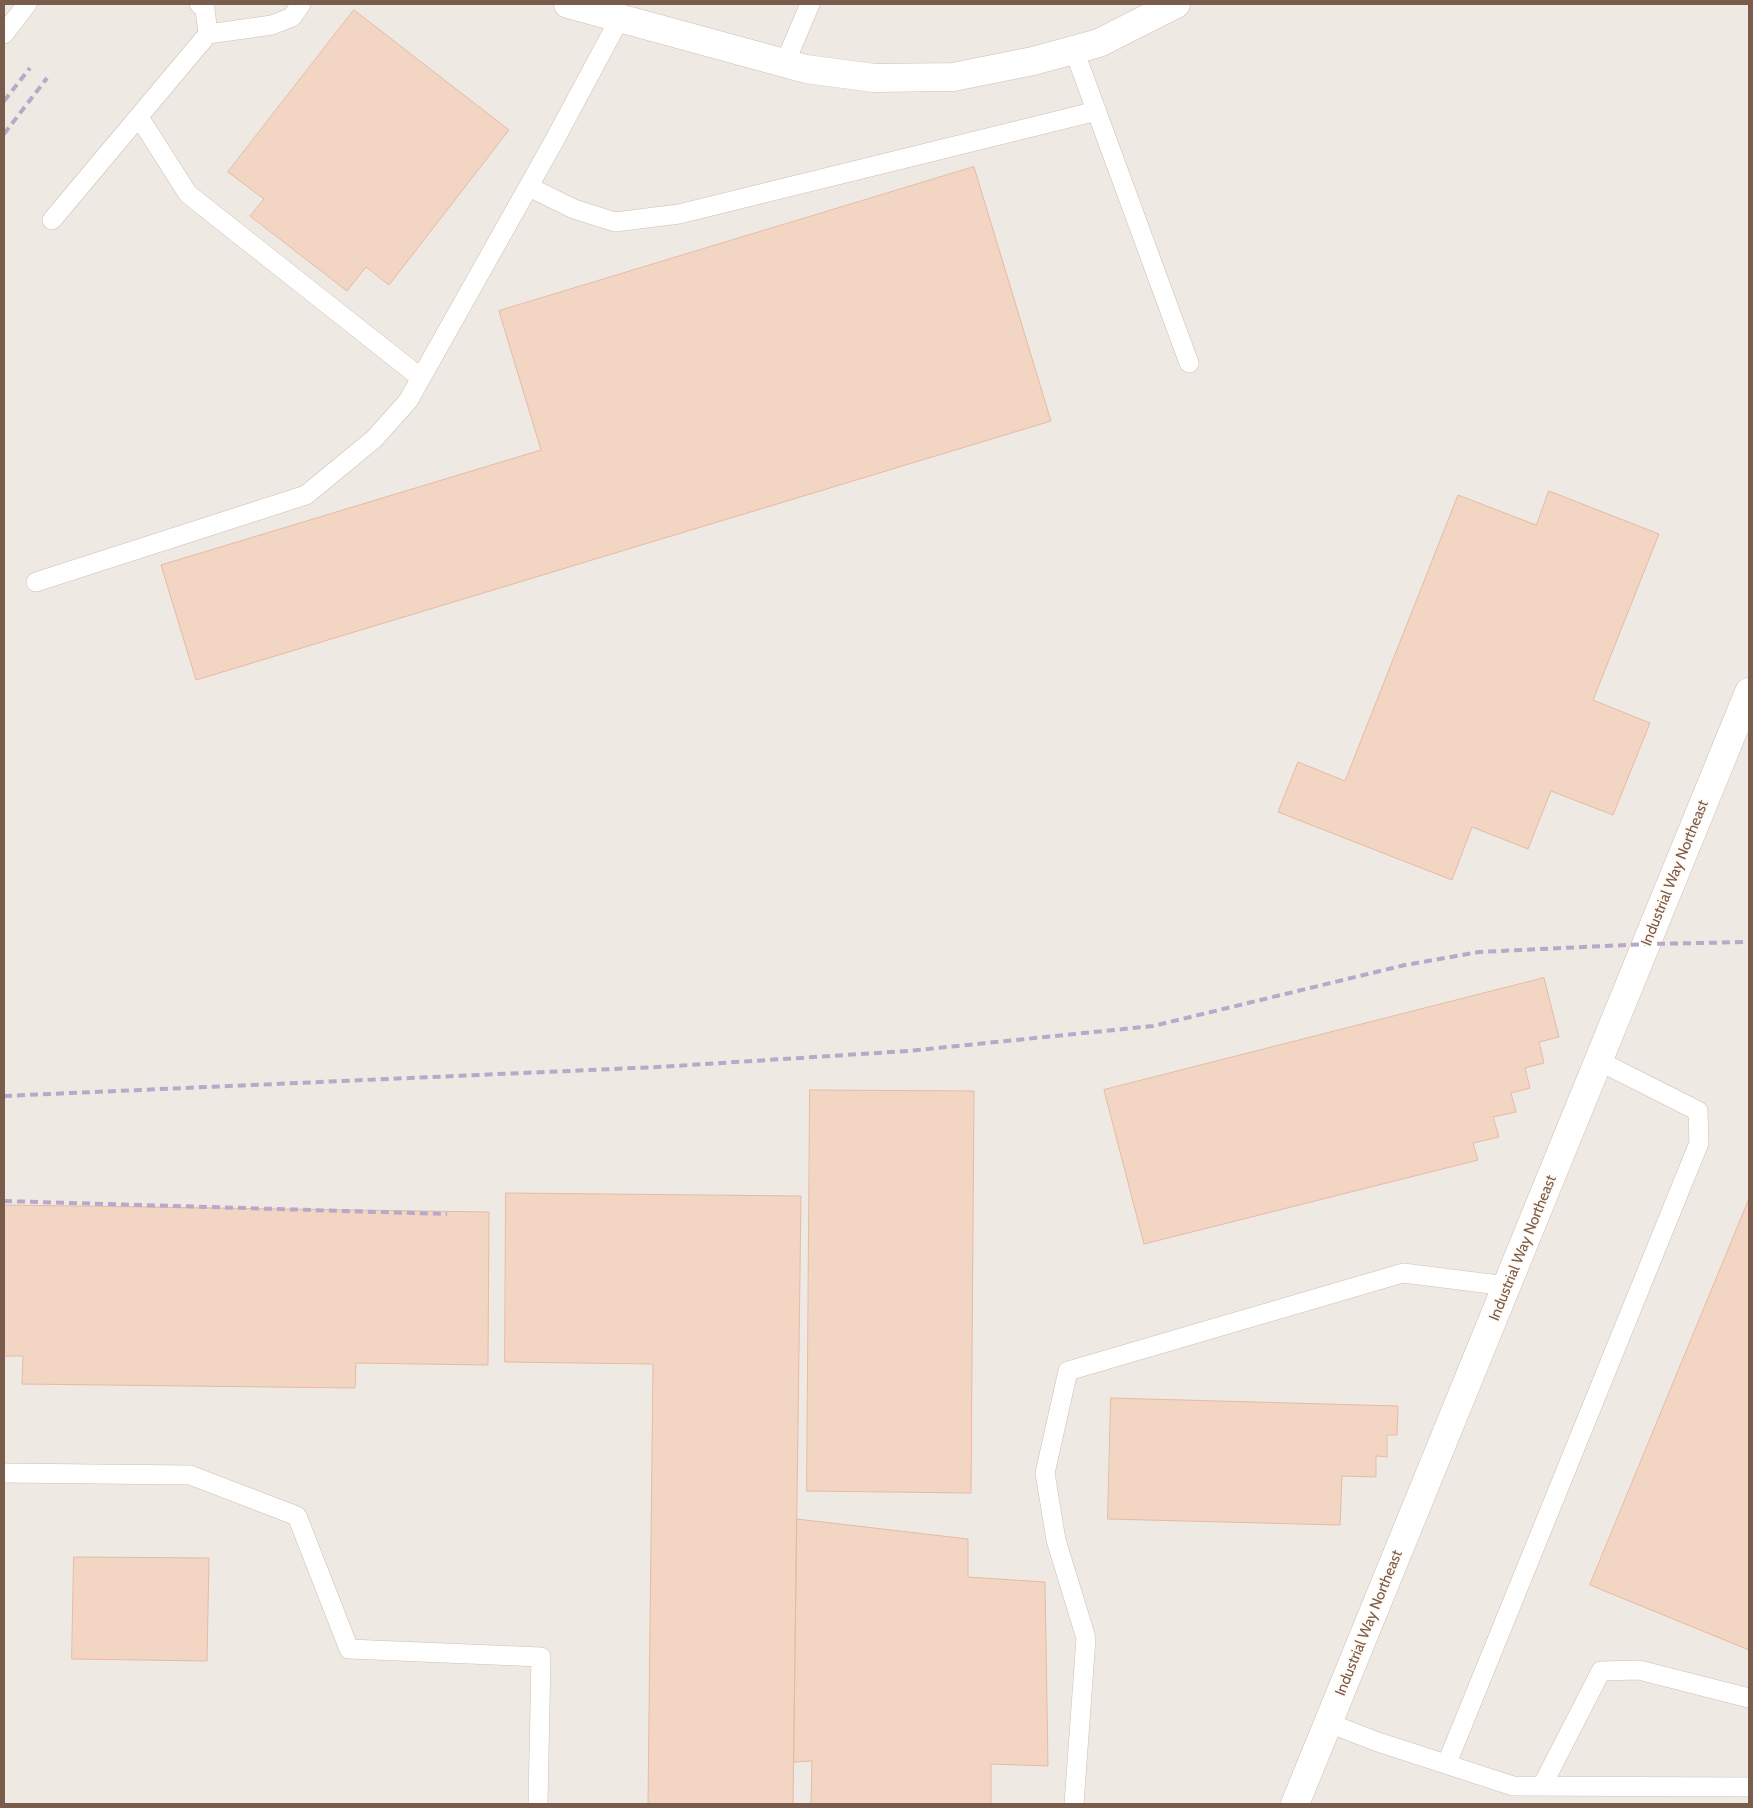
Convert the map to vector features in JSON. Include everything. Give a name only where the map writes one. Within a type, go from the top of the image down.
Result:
[{"type":"street","points":[[568,4],[806,69],[874,78],[953,76],[1033,62],[1099,43],[1176,4]]},
{"type":"street","name":"Industrial Way Northeast","points":[[1295,1804],[1748,698]]},
{"type":"lane","points":[[4,34],[27,4]]},
{"type":"lane","points":[[199,4],[205,8],[208,34]]},
{"type":"lane","points":[[52,220],[208,34],[272,25],[292,17],[301,4]]},
{"type":"lane","points":[[785,63],[810,4]]},
{"type":"lane","points":[[36,582],[306,495],[374,439],[408,401],[529,187],[620,18]]},
{"type":"lane","points":[[1074,50],[1189,363]]},
{"type":"lane","points":[[529,187],[574,209],[615,222],[679,214],[1097,111]]},
{"type":"lane","points":[[139,117],[188,194],[421,378]]},
{"type":"lane","points":[[1447,1764],[1699,1143],[1698,1111],[1599,1061]]},
{"type":"lane","points":[[1074,1804],[1086,1638],[1056,1540],[1044,1474],[1068,1371],[1403,1272],[1507,1286]]},
{"type":"lane","points":[[4,1473],[190,1475],[297,1516],[349,1649],[540,1657],[538,1804]]},
{"type":"lane","points":[[1542,1786],[1601,1671],[1639,1670],[1749,1698]]},
{"type":"lane","points":[[1328,1723],[1375,1741],[1513,1786],[1749,1787]]},
{"type":"shaded area","points":[[4,4],[1749,4],[1749,1804],[4,1804]]},
{"type":"building","points":[[354,10],[509,130],[389,285],[366,267],[347,291],[250,216],[264,199],[228,172]]},
{"type":"building","points":[[974,167],[1051,421],[196,680],[161,565],[541,450],[499,311]]},
{"type":"building","points":[[1549,491],[1659,534],[1593,700],[1650,723],[1613,815],[1551,791],[1528,849],[1472,827],[1452,880],[1278,812],[1298,762],[1345,781],[1458,495],[1536,525]]},
{"type":"building","points":[[1544,978],[1559,1037],[1539,1042],[1544,1063],[1525,1068],[1530,1088],[1511,1093],[1516,1112],[1493,1117],[1499,1137],[1473,1143],[1478,1160],[1144,1244],[1104,1090]]},
{"type":"building","points":[[810,1090],[974,1091],[971,1493],[807,1491]]},
{"type":"building","points":[[506,1193],[801,1196],[793,1804],[648,1804],[653,1364],[505,1362]]},
{"type":"building","points":[[1749,1199],[1749,1650],[1590,1585]]},
{"type":"building","points":[[4,1205],[489,1212],[488,1365],[356,1363],[355,1388],[22,1384],[23,1356],[4,1356]]},
{"type":"building","points":[[1111,1398],[1398,1406],[1397,1435],[1387,1435],[1387,1457],[1376,1456],[1376,1477],[1342,1476],[1340,1525],[1108,1519]]},
{"type":"building","points":[[797,1519],[968,1539],[968,1577],[1045,1582],[1048,1766],[991,1764],[991,1804],[811,1804],[812,1761],[794,1762]]},
{"type":"building","points":[[74,1557],[209,1558],[207,1661],[72,1659]]},
{"type":"railway","points":[[4,101],[30,68]]},
{"type":"railway","points":[[4,134],[47,78]]},
{"type":"railway","points":[[4,1096],[658,1067],[908,1051],[1153,1026],[1405,965],[1479,952],[1647,944],[1749,942]]},
{"type":"railway","points":[[4,1201],[447,1214]]}]
